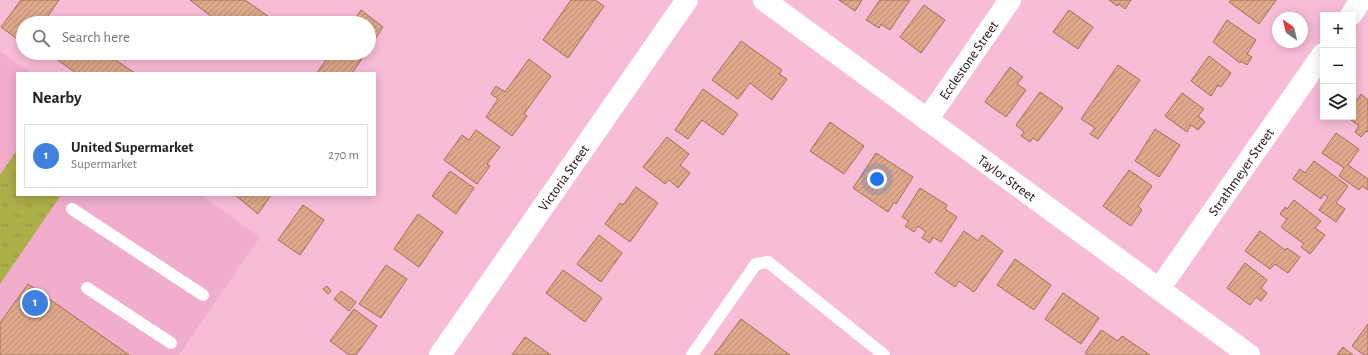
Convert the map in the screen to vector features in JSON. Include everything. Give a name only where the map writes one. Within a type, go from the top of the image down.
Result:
[{"type":"street","name":"Victoria Street","points":[[440,355],[687,0]]},
{"type":"street","name":"Taylor Street","points":[[764,0],[1249,355]]},
{"type":"street","name":"Ecclestone Street","points":[[927,120],[1010,0]]},
{"type":"street","points":[[1353,12],[1361,0]]},
{"type":"street","name":"Strathmeyer Street","points":[[1159,289],[1320,58]]},
{"type":"lane","points":[[72,209],[203,295]]},
{"type":"lane","points":[[692,355],[756,264],[768,262],[884,355]]},
{"type":"lane","points":[[87,288],[171,343]]},
{"type":"shaded area","points":[[0,51],[30,72],[16,72],[16,196],[202,196],[260,237],[179,355],[0,355]]},
{"type":"green space","points":[[16,151],[16,196],[60,196],[0,284],[0,175]]},
{"type":"building","points":[[21,0],[59,0],[48,16],[16,16],[16,38],[1,27]]},
{"type":"building","points":[[190,0],[245,0],[268,16],[211,16]]},
{"type":"building","points":[[571,0],[595,0],[604,6],[568,58],[543,40]]},
{"type":"building","points":[[839,0],[862,0],[855,11]]},
{"type":"building","points":[[880,0],[910,0],[890,30],[881,24],[879,28],[866,20]]},
{"type":"building","points":[[1109,0],[1131,0],[1125,9],[1119,4],[1117,6]]},
{"type":"building","points":[[1231,0],[1276,0],[1259,24],[1229,2]]},
{"type":"building","points":[[924,5],[945,20],[921,53],[900,37]]},
{"type":"building","points":[[361,10],[369,16],[357,16]]},
{"type":"building","points":[[1069,10],[1093,27],[1078,49],[1053,32]]},
{"type":"building","points":[[1227,20],[1256,40],[1247,54],[1252,57],[1247,65],[1241,61],[1240,63],[1213,42]]},
{"type":"building","points":[[376,22],[383,27],[376,38]]},
{"type":"building","points":[[741,41],[782,70],[779,74],[787,79],[772,100],[750,83],[738,99],[712,80]]},
{"type":"building","points":[[1209,56],[1231,73],[1221,87],[1218,85],[1211,96],[1191,81]]},
{"type":"building","points":[[529,59],[551,76],[524,114],[527,116],[512,136],[486,117],[498,99],[491,94],[496,86],[505,92]]},
{"type":"building","points":[[58,60],[116,60],[134,72],[75,72]]},
{"type":"building","points":[[326,60],[361,60],[353,72],[318,72]]},
{"type":"building","points":[[1118,65],[1140,80],[1098,139],[1090,134],[1095,128],[1081,119]]},
{"type":"building","points":[[1010,67],[1023,77],[1017,84],[1026,90],[1006,117],[985,102]]},
{"type":"building","points":[[703,89],[738,114],[723,135],[702,120],[688,139],[675,130]]},
{"type":"building","points":[[1040,92],[1063,108],[1038,141],[1033,138],[1030,142],[1021,136],[1024,132],[1016,125]]},
{"type":"building","points":[[1182,93],[1204,109],[1198,116],[1205,122],[1198,130],[1191,125],[1187,132],[1165,116]]},
{"type":"building","points":[[1361,94],[1368,100],[1368,132],[1366,131],[1361,137],[1355,132],[1359,126],[1351,120],[1356,120],[1356,101]]},
{"type":"building","points":[[830,122],[864,146],[844,174],[810,151]]},
{"type":"building","points":[[1155,129],[1180,145],[1159,177],[1135,161]]},
{"type":"building","points":[[476,130],[500,147],[487,164],[490,166],[477,184],[444,160],[462,135],[469,140]]},
{"type":"building","points":[[1336,133],[1359,149],[1348,165],[1368,179],[1368,190],[1362,186],[1359,190],[1339,176],[1344,168],[1322,153]]},
{"type":"building","points":[[667,137],[689,154],[680,165],[690,173],[678,188],[669,180],[665,184],[643,167]]},
{"type":"building","points":[[876,153],[913,177],[896,204],[894,202],[888,212],[853,188]]},
{"type":"building","points":[[1314,161],[1348,186],[1336,203],[1345,209],[1336,222],[1319,210],[1328,197],[1324,194],[1321,199],[1293,179],[1300,169],[1305,173]]},
{"type":"building","points":[[1129,170],[1152,186],[1138,206],[1142,210],[1131,226],[1103,206]]},
{"type":"building","points":[[450,171],[474,188],[456,214],[432,196]]},
{"type":"building","points":[[636,187],[658,203],[630,242],[605,224],[620,203],[623,205]]},
{"type":"building","points":[[920,188],[947,205],[945,209],[957,217],[941,242],[933,237],[930,243],[922,238],[926,232],[918,226],[914,232],[905,226],[909,221],[902,217]]},
{"type":"building","points":[[236,196],[270,196],[258,214]]},
{"type":"building","points":[[1294,200],[1321,221],[1315,228],[1325,235],[1310,254],[1301,247],[1304,244],[1281,227],[1287,219],[1280,214],[1285,207],[1287,209]]},
{"type":"building","points":[[303,205],[324,220],[300,255],[278,240]]},
{"type":"building","points":[[418,214],[443,232],[419,267],[394,249]]},
{"type":"building","points":[[964,231],[978,241],[982,235],[1003,251],[974,292],[959,281],[955,287],[935,273]]},
{"type":"building","points":[[1260,231],[1285,250],[1287,248],[1300,257],[1288,273],[1275,264],[1270,269],[1245,251]]},
{"type":"building","points":[[599,235],[622,253],[601,282],[577,264]]},
{"type":"building","points":[[1015,259],[1051,285],[1034,310],[997,285]]},
{"type":"building","points":[[1245,263],[1267,280],[1261,288],[1267,293],[1261,301],[1256,297],[1250,305],[1227,288]]},
{"type":"building","points":[[386,265],[407,279],[381,318],[359,304]]},
{"type":"building","points":[[563,270],[602,298],[585,322],[546,293]]},
{"type":"building","points":[[28,284],[129,355],[0,355],[0,323]]},
{"type":"building","points":[[327,286],[331,291],[328,294],[323,289]]},
{"type":"building","points":[[341,291],[356,302],[349,311],[334,299]]},
{"type":"building","points":[[1063,293],[1099,318],[1081,344],[1045,319]]},
{"type":"building","points":[[354,309],[377,326],[356,355],[349,355],[330,341]]},
{"type":"building","points":[[741,319],[790,355],[714,355]]},
{"type":"building","points":[[1368,324],[1368,355],[1364,355],[1352,346]]},
{"type":"building","points":[[1101,330],[1118,341],[1122,336],[1150,355],[1088,355],[1085,353]]},
{"type":"building","points":[[525,337],[551,355],[512,355]]},
{"type":"building","points":[[1343,347],[1353,355],[1337,355]]},
{"type":"place","name":"United Supermarket","points":[[35,303]]}]
